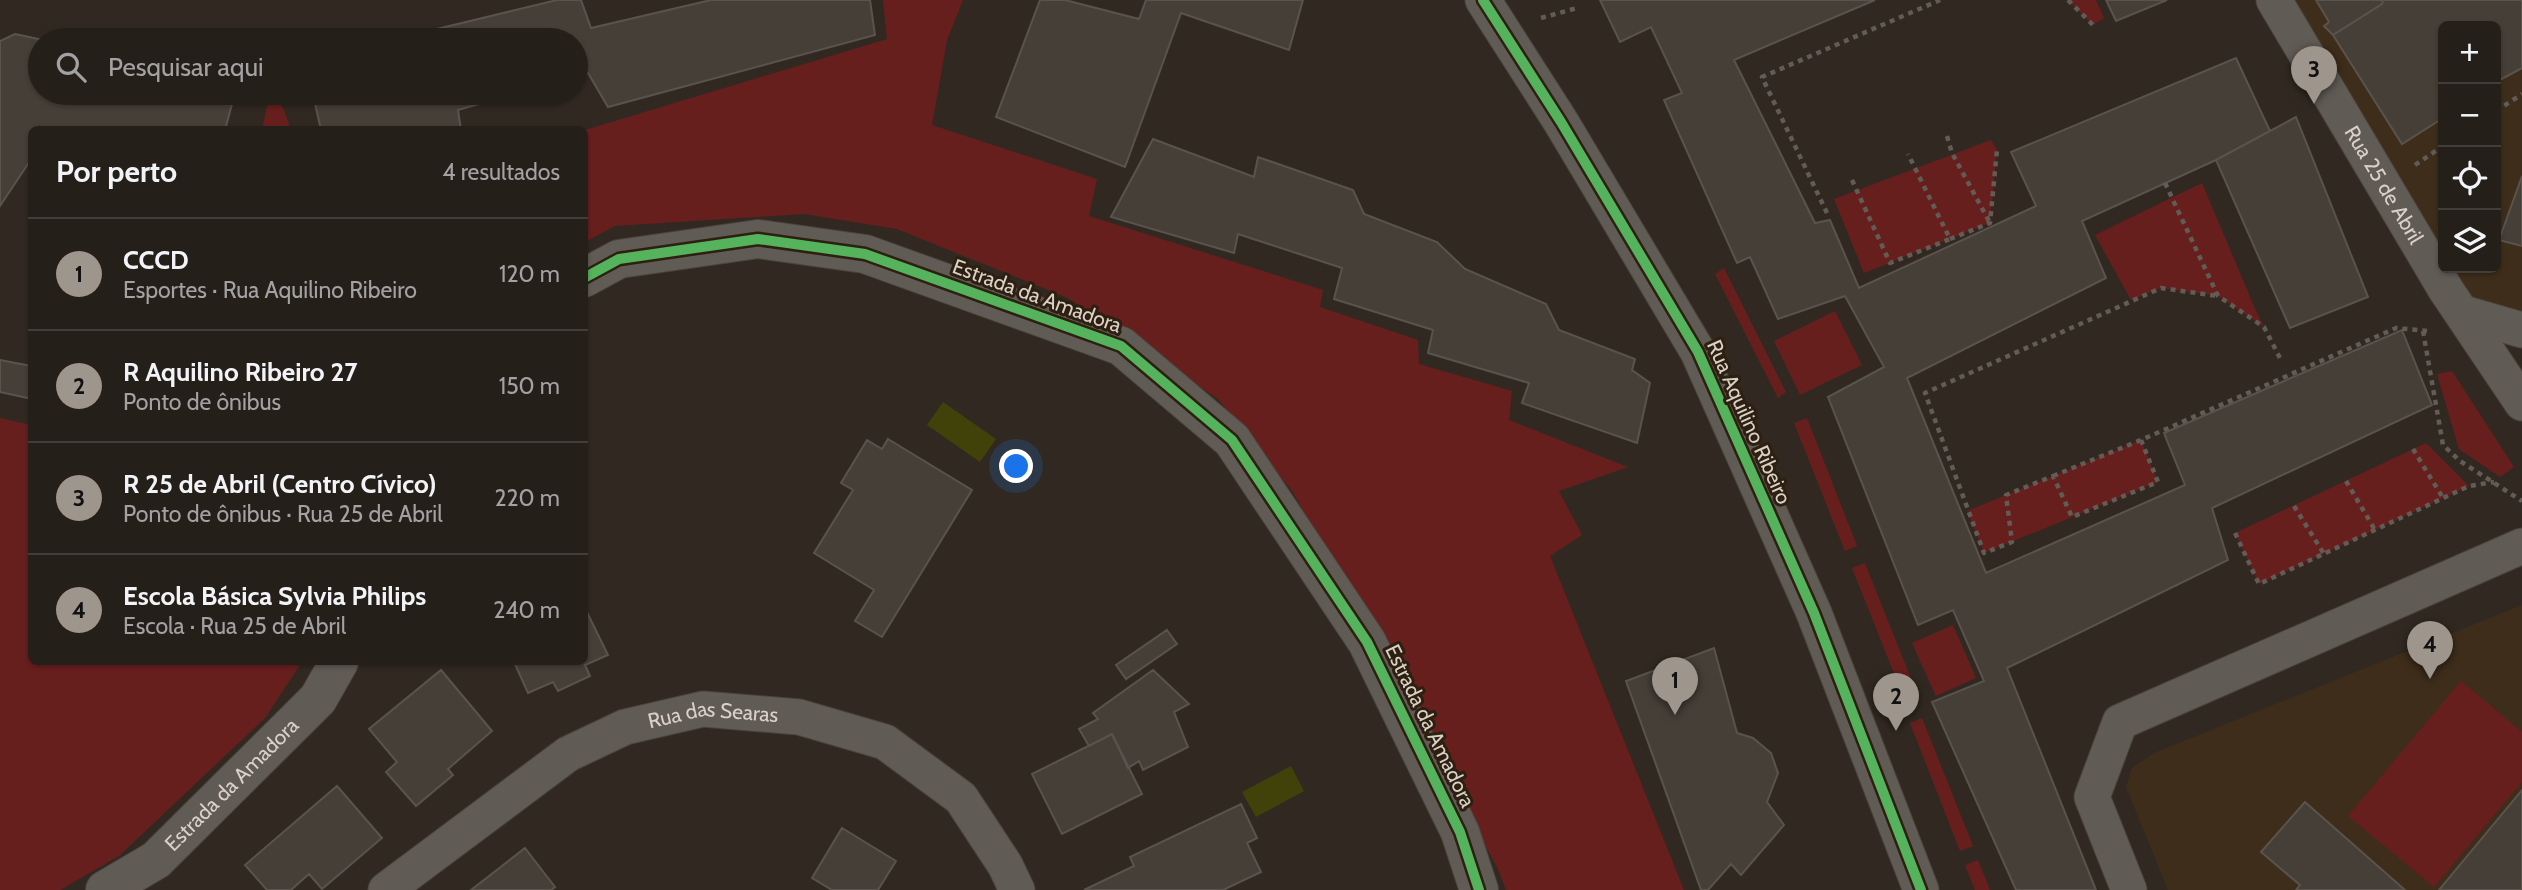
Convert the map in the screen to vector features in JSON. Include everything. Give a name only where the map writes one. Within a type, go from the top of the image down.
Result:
[{"type":"street","name":"Rua Aquilino Ribeiro","points":[[1483,0],[1561,122],[1698,352],[1814,613],[1921,890]]},
{"type":"street","name":"Rua 25 de Abril","points":[[2274,0],[2446,290],[2522,403]]},
{"type":"street","name":"Estrada da Amadora","points":[[588,276],[619,259],[758,239],[865,254],[1121,346],[1232,440],[1360,631],[1460,832],[1479,890]]},
{"type":"street","points":[[2463,313],[2522,330]]},
{"type":"street","points":[[2129,890],[2092,797],[2120,722],[2522,545]]},
{"type":"street","name":"Estrada da Amadora","points":[[106,890],[156,860],[317,699],[337,665]]},
{"type":"street","name":"Rua das Searas","points":[[386,890],[568,754],[625,727],[703,709],[799,717],[885,743],[961,798],[1005,865],[1017,890]]},
{"type":"path","points":[[1827,214],[1762,77],[1940,0]]},
{"type":"path","points":[[2068,0],[2093,25]]},
{"type":"path","points":[[1535,9],[1541,18],[1577,8]]},
{"type":"path","points":[[2501,108],[2522,94]]},
{"type":"path","points":[[1947,136],[1952,153],[1990,223]]},
{"type":"path","points":[[1990,223],[1997,150]]},
{"type":"path","points":[[1908,154],[1950,239]]},
{"type":"path","points":[[1852,180],[1891,263],[1990,223]]},
{"type":"path","points":[[2165,183],[2218,296]]},
{"type":"path","points":[[2281,360],[2264,327],[2218,296],[2161,288],[1925,393],[1984,553],[2012,542],[2006,495],[2141,440],[2396,327],[2423,331],[2440,330],[2463,313]]},
{"type":"path","points":[[2423,331],[2443,445],[2460,461],[2522,501]]},
{"type":"path","points":[[2053,476],[2072,517],[2146,487],[2158,482],[2141,440]]},
{"type":"path","points":[[2413,449],[2442,498]]},
{"type":"path","points":[[2346,481],[2375,530]]},
{"type":"path","points":[[2235,533],[2259,584],[2469,486],[2494,482]]},
{"type":"path","points":[[2294,506],[2324,554]]},
{"type":"shaded area","points":[[883,0],[963,0],[947,40],[932,125],[1097,179],[1089,216],[1323,290],[1320,307],[1418,340],[1419,364],[1512,391],[1509,420],[1628,467],[1559,491],[1582,535],[1550,556],[1684,890],[1506,890],[1498,869],[1293,492],[1218,399],[1068,298],[897,229],[804,214],[615,226],[588,240],[588,129],[887,39]]},
{"type":"shaded area","points":[[2068,0],[2096,0],[2104,18],[2093,25]]},
{"type":"shaded area","points":[[2278,0],[2522,0],[2522,311],[2446,290]]},
{"type":"shaded area","points":[[267,105],[282,105],[290,126],[263,126]]},
{"type":"shaded area","points":[[1991,140],[1997,150],[1990,223],[1864,273],[1834,199]]},
{"type":"shaded area","points":[[2202,183],[2264,327],[2218,296],[2161,288],[2131,300],[2095,235]]},
{"type":"shaded area","points":[[1724,268],[1786,392],[1778,398],[1715,274]]},
{"type":"shaded area","points":[[1835,311],[1862,365],[1800,395],[1774,341]]},
{"type":"shaded area","points":[[2452,371],[2514,467],[2500,477],[2459,449],[2437,374]]},
{"type":"shaded area","points":[[943,402],[996,439],[980,462],[927,425]]},
{"type":"shaded area","points":[[0,418],[28,424],[28,665],[300,665],[265,718],[119,856],[60,890],[0,890]]},
{"type":"shaded area","points":[[1807,418],[1857,546],[1845,551],[1794,423]]},
{"type":"shaded area","points":[[2141,440],[2158,482],[1984,553],[1967,511]]},
{"type":"shaded area","points":[[2426,443],[2469,486],[2259,584],[2235,533]]},
{"type":"shaded area","points":[[1865,563],[1916,691],[1903,696],[1852,568]]},
{"type":"shaded area","points":[[2522,605],[2522,890],[2168,890],[2126,787],[2132,768],[2154,753]]},
{"type":"shaded area","points":[[1953,625],[1976,678],[1936,696],[1912,643]]},
{"type":"shaded area","points":[[2461,681],[2522,732],[2522,782],[2434,887],[2348,816]]},
{"type":"shaded area","points":[[1922,718],[1973,846],[1960,851],[1910,723]]},
{"type":"shaded area","points":[[1291,766],[1304,791],[1256,817],[1242,792]]},
{"type":"shaded area","points":[[1978,860],[1990,890],[1975,890],[1965,865]]},
{"type":"building","points":[[557,0],[581,0],[591,28],[711,0],[870,0],[875,35],[608,107],[588,73],[588,28],[441,28]]},
{"type":"building","points":[[1040,0],[1065,0],[1139,19],[1146,0],[1303,0],[1289,50],[1181,13],[1125,167],[996,117]]},
{"type":"building","points":[[1600,0],[1875,0],[1734,60],[1815,223],[1830,220],[1859,288],[2036,206],[2011,152],[2236,58],[2270,131],[2216,160],[2082,221],[2106,278],[1907,378],[1986,573],[2185,485],[2164,433],[2402,330],[2432,405],[2212,508],[2228,560],[2007,668],[2096,890],[2016,890],[1932,702],[1984,681],[1953,610],[1918,625],[1828,397],[1884,367],[1845,296],[1778,319],[1750,257],[1737,263],[1664,100],[1682,93],[1651,27],[1620,42]]},
{"type":"building","points":[[2106,0],[2167,0],[2116,21]]},
{"type":"building","points":[[2316,0],[2383,0],[2382,4],[2333,35],[2324,26],[2329,22]]},
{"type":"building","points":[[2383,0],[2522,0],[2522,68],[2501,79],[2501,21],[2438,21],[2438,121],[2402,144],[2333,35],[2382,4]]},
{"type":"building","points":[[15,34],[28,37],[28,105],[232,105],[226,126],[28,126],[28,164],[0,206],[0,41]]},
{"type":"building","points":[[315,105],[476,105],[458,110],[460,126],[320,126]]},
{"type":"building","points":[[2296,117],[2368,297],[2290,328],[2216,160]]},
{"type":"building","points":[[1153,139],[1254,177],[1258,157],[1353,190],[1364,214],[1437,242],[1465,269],[1546,304],[1559,330],[1635,359],[1632,370],[1650,383],[1637,443],[1522,403],[1529,383],[1428,353],[1433,330],[1334,299],[1342,268],[1238,234],[1234,253],[1111,217]]},
{"type":"building","points":[[2522,176],[2522,246],[2501,241]]},
{"type":"building","points":[[0,360],[28,365],[28,398],[0,392]]},
{"type":"building","points":[[888,439],[972,490],[882,637],[855,621],[874,590],[814,553],[853,490],[841,483],[867,440],[882,449]]},
{"type":"building","points":[[588,614],[608,655],[588,664]]},
{"type":"building","points":[[1167,630],[1177,644],[1126,679],[1116,665]]},
{"type":"building","points":[[1714,648],[1737,733],[1753,738],[1771,753],[1778,773],[1767,802],[1784,825],[1741,875],[1731,864],[1708,890],[1701,890],[1626,681]]},
{"type":"building","points":[[515,665],[585,665],[590,676],[558,691],[553,682],[528,693]]},
{"type":"building","points":[[441,670],[492,731],[448,769],[453,775],[416,806],[386,772],[397,762],[369,729]]},
{"type":"building","points":[[1153,670],[1189,704],[1174,712],[1188,747],[1143,770],[1139,761],[1128,768],[1112,734],[1089,746],[1079,729],[1098,719],[1093,713]]},
{"type":"building","points":[[1112,734],[1142,794],[1062,834],[1032,774]]},
{"type":"building","points":[[337,786],[382,838],[322,889],[309,874],[291,890],[267,890],[245,865]]},
{"type":"building","points":[[2522,790],[2522,890],[2439,890]]},
{"type":"building","points":[[2305,802],[2405,890],[2296,890],[2300,885],[2261,852]]},
{"type":"building","points":[[1241,804],[1257,838],[1247,843],[1261,872],[1223,890],[1084,890],[1134,866],[1130,857]]},
{"type":"building","points":[[842,828],[896,861],[878,890],[832,890],[812,878]]},
{"type":"building","points":[[525,848],[555,887],[551,890],[471,890]]},
{"type":"cycle path","points":[[1483,0],[1561,122],[1698,352],[1814,613],[1921,890]]},
{"type":"cycle path","points":[[588,276],[619,259],[758,239],[865,254],[1121,346],[1232,440],[1367,642],[1460,832],[1479,890]]},
{"type":"place","name":"R 25 de Abril (Centro Cívico)","points":[[2314,104]]},
{"type":"place","name":"Escola Básica Sylvia Philips","points":[[2430,679]]},
{"type":"place","name":"CCCD","points":[[1675,715]]},
{"type":"place","name":"R Aquilino Ribeiro 27","points":[[1896,731]]}]
